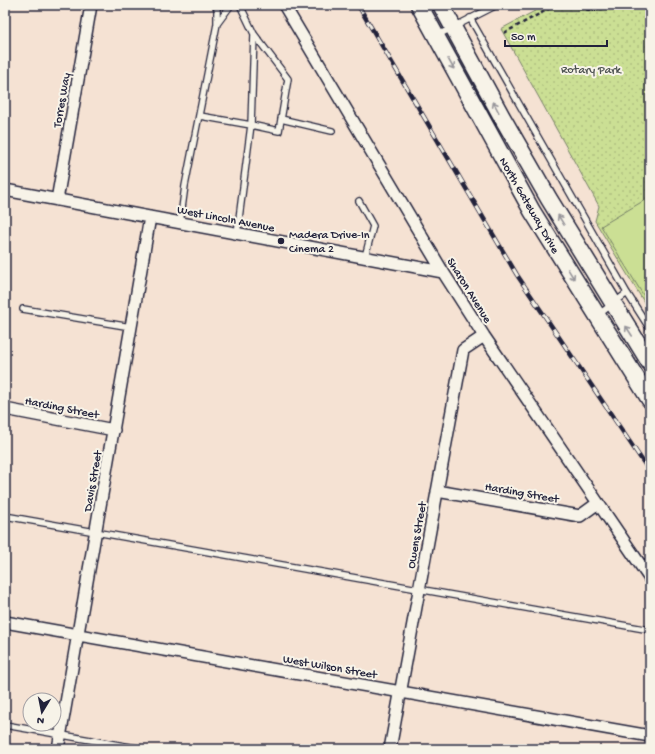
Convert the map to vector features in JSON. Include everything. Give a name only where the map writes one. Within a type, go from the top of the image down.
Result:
[{"type":"main road","name":"North Gateway Drive","points":[[428,8],[453,27],[541,186],[612,304],[650,363]]},
{"type":"main road","name":"North Gateway Drive","points":[[428,8],[436,36],[532,211],[650,400]]},
{"type":"street","name":"Torres Way","points":[[57,200],[91,5]]},
{"type":"street","name":"Sharon Avenue","points":[[284,5],[443,272],[484,336],[650,579]]},
{"type":"street","name":"West Lincoln Avenue","points":[[5,190],[443,272]]},
{"type":"street","name":"Davis Street","points":[[58,749],[150,218]]},
{"type":"street","name":"Owens Street","points":[[390,749],[463,350],[484,336]]},
{"type":"street","name":"Harding Street","points":[[5,409],[114,430]]},
{"type":"street","name":"Harding Street","points":[[437,491],[580,516],[598,503]]},
{"type":"street","name":"West Wilson Street","points":[[5,622],[650,736]]},
{"type":"lane","points":[[180,223],[185,186],[217,24],[217,5]]},
{"type":"lane","points":[[217,24],[231,5]]},
{"type":"lane","points":[[200,116],[279,131],[288,78],[254,34],[240,5]]},
{"type":"lane","points":[[436,36],[497,5]]},
{"type":"lane","points":[[470,18],[627,293],[650,329]]},
{"type":"lane","points":[[237,234],[251,125],[254,34]]},
{"type":"lane","points":[[281,119],[332,131]]},
{"type":"lane","points":[[359,201],[373,226],[365,257]]},
{"type":"lane","points":[[597,316],[627,293]]},
{"type":"lane","points":[[23,309],[132,327]]},
{"type":"lane","points":[[5,516],[650,630]]},
{"type":"lane","points":[[5,725],[142,749]]},
{"type":"path","points":[[504,33],[556,5]]},
{"type":"path","points":[[573,5],[591,11],[603,9],[612,5]]},
{"type":"green space","name":"Rotary Park","points":[[546,5],[575,5],[578,7],[596,10],[609,5],[650,5],[650,312],[595,221],[599,206],[501,29]]},
{"type":"green space","points":[[650,197],[650,295],[645,298],[601,226]]},
{"type":"railway","points":[[358,5],[517,275],[650,472]]},
{"type":"place","name":"Madera Drive-In Cinema 2","points":[[281,241]]}]
